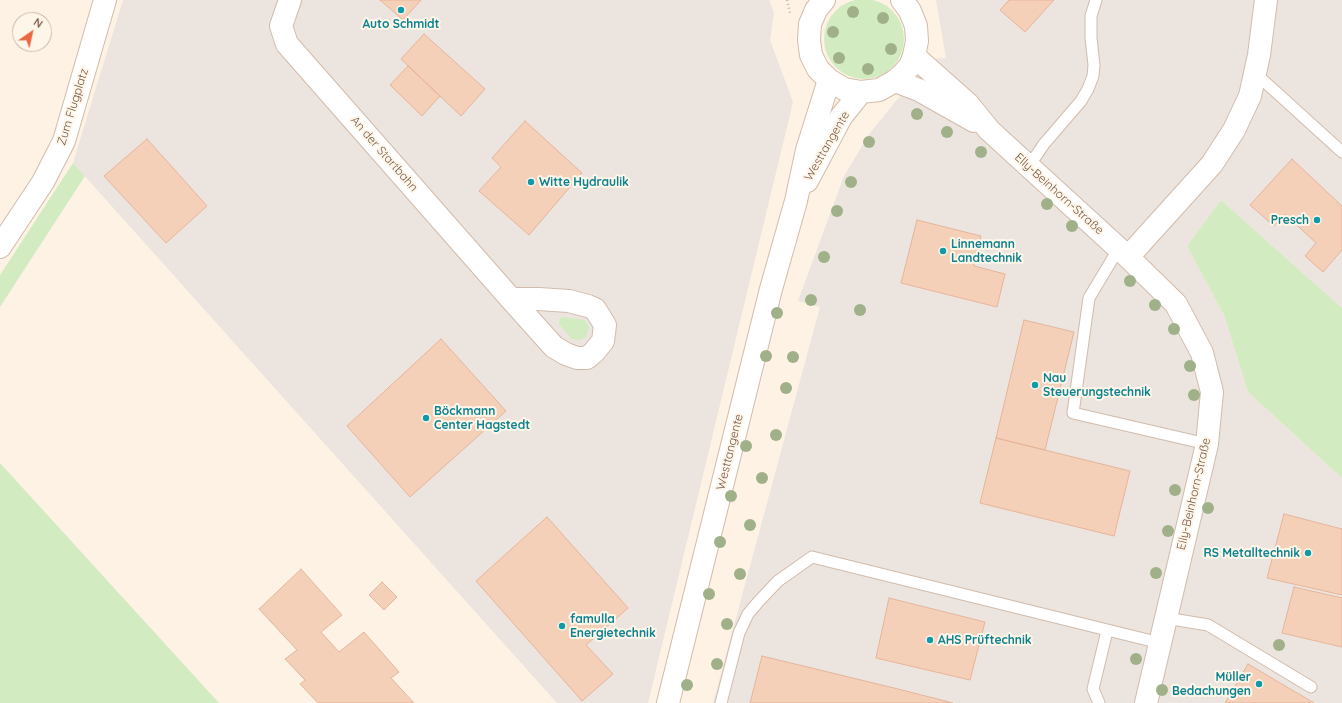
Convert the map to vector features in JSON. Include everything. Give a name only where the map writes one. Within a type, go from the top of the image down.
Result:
[{"type":"street","name":"Zum Flugplatz","points":[[0,247],[43,182],[64,141],[105,0]]},
{"type":"street","name":"An der Startbahn","points":[[290,0],[281,26],[287,44],[511,300]]},
{"type":"street","points":[[816,3],[810,24],[809,40],[811,55],[818,68],[829,80],[844,89],[861,92],[879,90],[895,82],[910,66],[917,41],[916,26],[910,11],[902,0]]},
{"type":"street","points":[[1123,252],[1212,164],[1234,130],[1250,96],[1259,55],[1266,0]]},
{"type":"street","name":"Elly-Beinhorn-Straße","points":[[914,56],[968,104],[989,130],[1123,252],[1176,304],[1202,353],[1212,392],[1207,444],[1146,703]]},
{"type":"street","name":"Westtangente","points":[[668,703],[771,289],[796,201],[807,150],[829,80]]},
{"type":"street","name":"Elly-Beinhorn-Straße","points":[[895,82],[919,90],[989,130]]},
{"type":"street","name":"Westtangente","points":[[796,201],[841,117],[861,92]]},
{"type":"lane","points":[[1029,166],[1044,144],[1081,101],[1088,89],[1093,76],[1094,65],[1091,38],[1091,16],[1096,0]]},
{"type":"lane","points":[[1255,73],[1342,152]]},
{"type":"lane","points":[[1123,252],[1089,298],[1073,413],[1207,444]]},
{"type":"lane","points":[[721,703],[739,633],[748,614],[778,581],[812,557],[1160,643]]},
{"type":"lane","points":[[1166,618],[1208,625],[1311,687]]},
{"type":"lane","points":[[1099,703],[1093,689],[1107,631]]},
{"type":"shaded area","points":[[123,0],[769,0],[774,12],[770,40],[793,102],[648,703],[557,703],[73,163]]},
{"type":"shaded area","points":[[936,0],[1342,0],[1342,308],[1221,200],[1187,246],[1224,315],[1248,392],[1342,478],[1342,703],[713,703],[820,307],[798,301],[844,176],[870,133],[930,59],[946,58]]},
{"type":"green space","points":[[864,-1],[879,2],[892,11],[901,24],[904,39],[901,54],[892,67],[879,76],[864,79],[849,76],[836,67],[827,54],[824,39],[827,24],[836,11],[849,2]]},
{"type":"green space","points":[[73,163],[85,176],[0,307],[0,275]]},
{"type":"green space","points":[[1221,200],[1342,308],[1342,478],[1248,392],[1224,315],[1187,246]]},
{"type":"green space","points":[[562,317],[585,320],[589,327],[586,337],[580,340],[572,339],[559,324]]},
{"type":"green space","points":[[0,463],[219,703],[0,703]]},
{"type":"building","name":"Auto Schmidt","points":[[380,0],[421,0],[403,20]]},
{"type":"building","points":[[1009,0],[1054,0],[1025,32],[1000,10]]},
{"type":"building","points":[[424,34],[485,89],[461,116],[401,59]]},
{"type":"building","points":[[408,66],[440,96],[422,116],[390,85]]},
{"type":"building","name":"Witte Hydraulik","points":[[525,121],[582,173],[529,235],[479,191],[501,167],[492,158]]},
{"type":"building","points":[[147,139],[207,206],[166,243],[104,176]]},
{"type":"building","name":"Presch","points":[[1292,159],[1342,206],[1342,250],[1323,272],[1305,256],[1316,243],[1285,214],[1274,226],[1250,205]]},
{"type":"building","name":"Linnemann Landtechnik","points":[[917,220],[981,236],[974,266],[1005,274],[997,307],[901,283]]},
{"type":"building","name":"Nau Steuerungstechnik","points":[[1024,320],[1074,332],[1045,450],[996,438]]},
{"type":"building","name":"Böckmann Center Hagstedt","points":[[441,339],[506,411],[410,497],[347,426]]},
{"type":"building","points":[[996,438],[1130,471],[1114,536],[980,503]]},
{"type":"building","name":"RS Metalltechnik","points":[[1284,514],[1342,529],[1342,595],[1267,578]]},
{"type":"building","name":"famulla Energietechnik","points":[[547,517],[628,608],[586,645],[613,674],[582,701],[476,581]]},
{"type":"building","points":[[301,569],[342,615],[321,632],[339,652],[364,632],[399,672],[391,678],[414,703],[318,703],[300,684],[305,680],[285,659],[297,650],[259,609]]},
{"type":"building","points":[[382,582],[397,597],[384,610],[369,595]]},
{"type":"building","points":[[1294,587],[1342,598],[1342,647],[1282,633]]},
{"type":"building","name":"AHS Prüftechnik","points":[[889,598],[985,622],[970,680],[876,658]]},
{"type":"building","points":[[762,656],[898,689],[953,703],[750,703]]},
{"type":"building","name":"Müller Bedachungen","points":[[1248,664],[1314,703],[1225,703]]},
{"type":"place","name":"Auto Schmidt","points":[[401,10]]},
{"type":"place","name":"Witte Hydraulik","points":[[531,182]]},
{"type":"place","name":"Presch","points":[[1317,220]]},
{"type":"place","name":"Linnemann Landtechnik","points":[[943,251]]},
{"type":"place","name":"Nau Steuerungstechnik","points":[[1035,385]]},
{"type":"place","name":"Böckmann Center Hagstedt","points":[[426,418]]},
{"type":"place","name":"RS Metalltechnik","points":[[1308,553]]},
{"type":"place","name":"famulla Energietechnik","points":[[562,626]]},
{"type":"place","name":"AHS Prüftechnik","points":[[930,640]]},
{"type":"place","name":"Müller Bedachungen","points":[[1259,684]]}]
